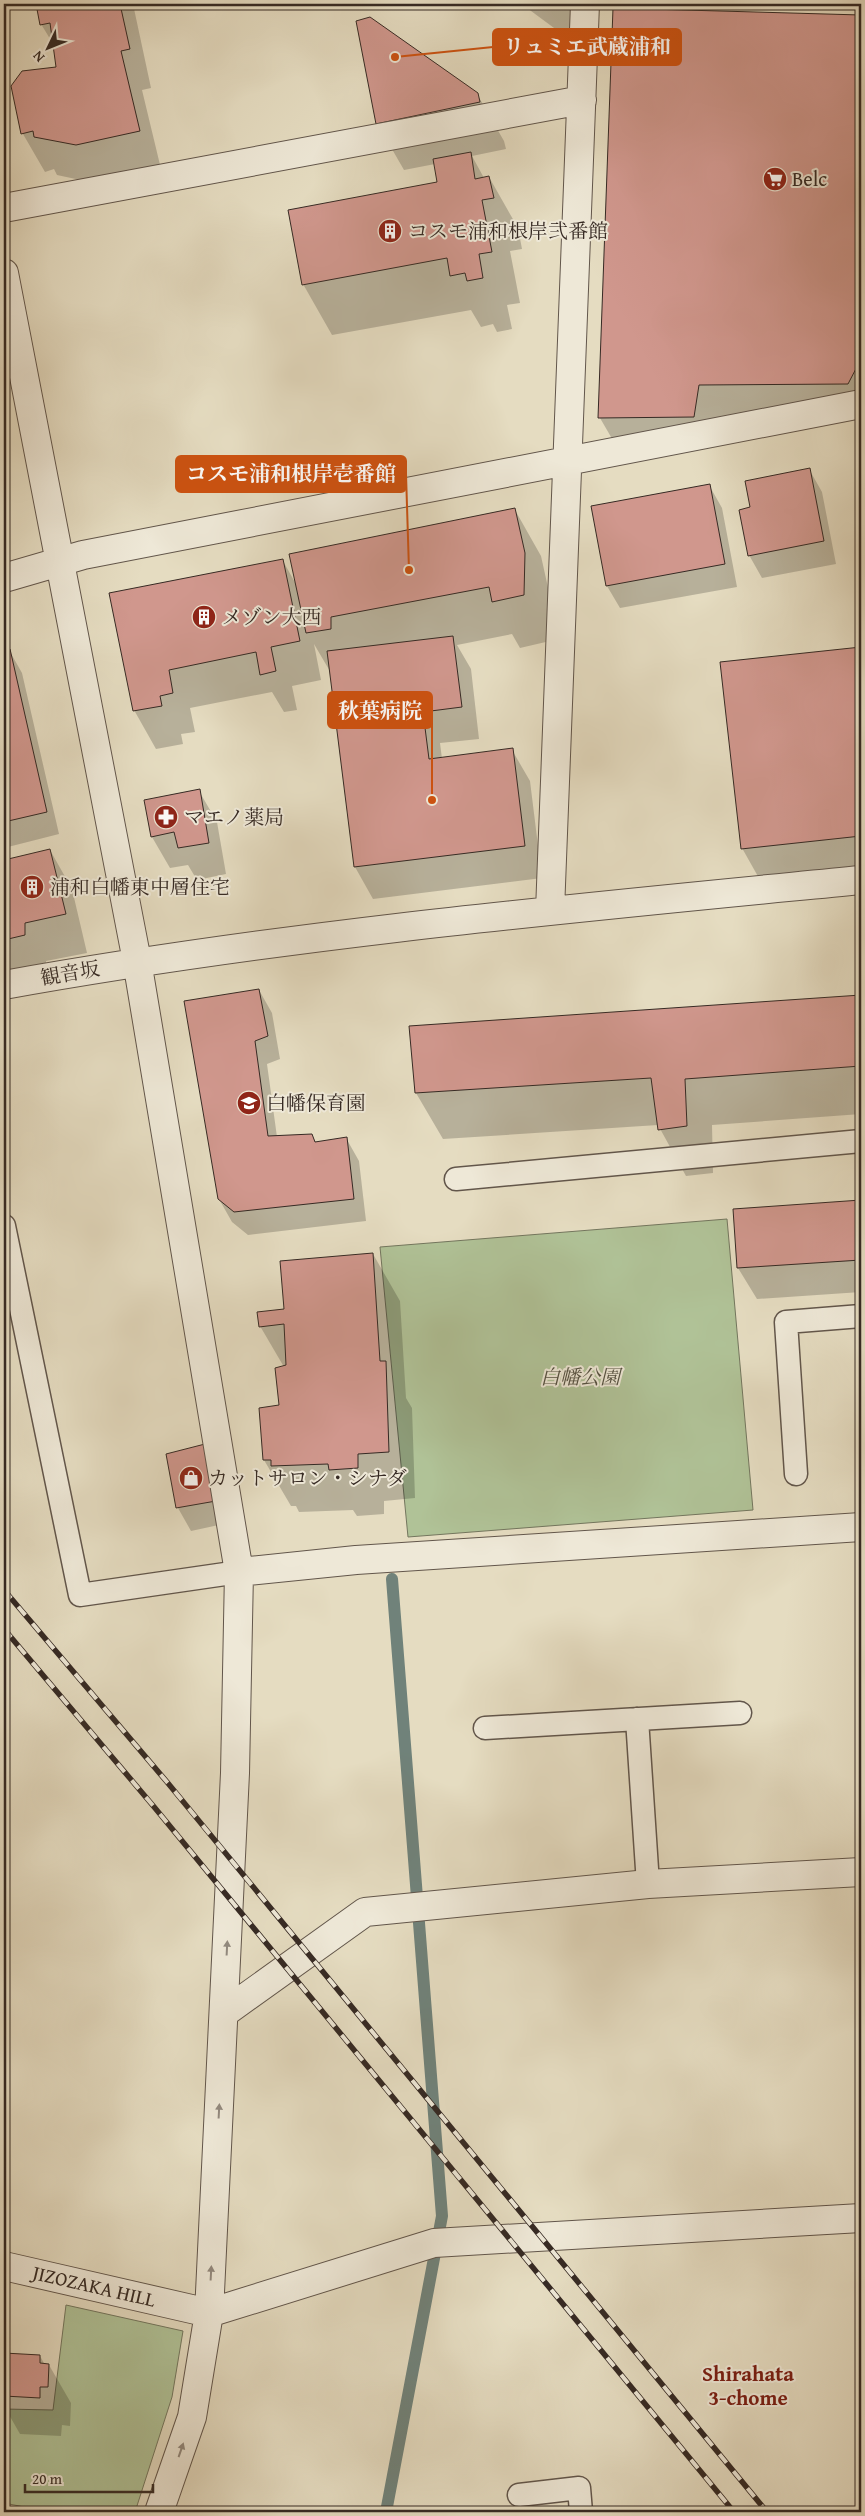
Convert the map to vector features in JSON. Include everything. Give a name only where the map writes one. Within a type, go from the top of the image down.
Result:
[{"type":"street","points":[[550,911],[585,4]]},
{"type":"street","points":[[4,208],[582,100]]},
{"type":"street","points":[[4,273],[137,961],[239,1572],[235,1773],[224,2013],[196,2310],[192,2417],[159,2512]]},
{"type":"street","points":[[4,578],[59,560],[861,404]]},
{"type":"street","name":"観音坂","points":[[4,985],[137,961],[550,911],[861,880]]},
{"type":"street","points":[[239,1572],[366,1559],[861,1527]]},
{"type":"street","points":[[224,2013],[365,1912],[648,1884],[861,1872]]},
{"type":"street","points":[[196,2310],[434,2243],[861,2218]]},
{"type":"street","name":"JIZOZAKA HILL","points":[[4,2266],[196,2310]]},
{"type":"lane","points":[[456,1179],[861,1141]]},
{"type":"lane","points":[[4,1226],[80,1595],[239,1572]]},
{"type":"lane","points":[[796,1474],[786,1322],[861,1316]]},
{"type":"lane","points":[[486,1728],[740,1713]]},
{"type":"lane","points":[[637,1719],[648,1884]]},
{"type":"lane","points":[[519,2494],[579,2488],[581,2512]]},
{"type":"green space","name":"白幡公園","points":[[727,1219],[753,1510],[408,1537],[380,1247]]},
{"type":"green space","points":[[66,2305],[183,2331],[172,2397],[135,2512],[50,2512],[4,2503],[4,2409],[53,2410]]},
{"type":"building","points":[[36,4],[120,4],[130,49],[121,51],[140,131],[76,145],[34,137],[33,131],[21,134],[11,86],[22,71],[56,67],[50,23],[40,25]]},
{"type":"building","points":[[613,8],[861,15],[861,359],[848,384],[699,385],[694,417],[598,418]]},
{"type":"building","points":[[370,17],[478,93],[480,102],[376,124],[356,21]]},
{"type":"building","name":"コスモ浦和根岸弐番館","points":[[471,152],[475,179],[489,176],[494,198],[482,200],[492,252],[479,254],[483,278],[467,281],[465,273],[450,276],[447,258],[302,285],[288,210],[437,182],[433,159]]},
{"type":"building","points":[[810,468],[824,541],[748,556],[739,510],[750,507],[745,481]]},
{"type":"building","points":[[710,484],[725,564],[606,586],[591,506]]},
{"type":"building","points":[[515,508],[525,553],[524,595],[492,602],[489,587],[331,617],[331,629],[306,633],[289,554]]},
{"type":"building","name":"メゾン大西","points":[[283,559],[300,641],[271,647],[276,671],[260,675],[256,652],[169,670],[173,693],[160,696],[162,706],[133,711],[109,593]]},
{"type":"building","points":[[453,636],[462,707],[423,712],[429,759],[513,748],[525,846],[354,867],[327,651]]},
{"type":"building","points":[[861,647],[861,836],[741,849],[720,662]]},
{"type":"building","points":[[10,649],[47,812],[4,822],[4,650]]},
{"type":"building","points":[[200,789],[209,843],[178,848],[174,832],[151,837],[144,800]]},
{"type":"building","name":"浦和白幡東中層住宅","points":[[50,849],[66,914],[25,923],[25,935],[4,940],[4,860]]},
{"type":"building","points":[[259,989],[268,1036],[255,1041],[268,1136],[312,1134],[315,1142],[347,1137],[354,1199],[234,1212],[218,1199],[184,1001]]},
{"type":"building","points":[[861,995],[861,1066],[685,1079],[687,1126],[658,1130],[651,1078],[415,1093],[409,1026]]},
{"type":"building","points":[[861,1200],[861,1260],[737,1268],[733,1209]]},
{"type":"building","points":[[373,1253],[380,1361],[386,1361],[389,1452],[358,1454],[358,1468],[329,1470],[328,1464],[271,1466],[271,1460],[263,1460],[259,1408],[279,1405],[275,1368],[286,1365],[284,1324],[259,1327],[257,1312],[284,1309],[280,1261]]},
{"type":"building","name":"カットサロン・シナダ","points":[[205,1444],[216,1501],[176,1508],[166,1454]]},
{"type":"building","points":[[4,2353],[40,2355],[40,2363],[49,2364],[48,2387],[40,2387],[40,2398],[4,2396]]},
{"type":"waterway","points":[[386,2512],[442,2216],[392,1579]]},
{"type":"railway","points":[[4,1590],[167,1782],[767,2512]]},
{"type":"railway","points":[[4,1629],[155,1808],[734,2512]]},
{"type":"place","name":"リュミエ武蔵浦和","points":[[395,57]]},
{"type":"place","name":"Belc","points":[[775,179]]},
{"type":"place","name":"コスモ浦和根岸弐番館","points":[[390,231]]},
{"type":"place","name":"コスモ浦和根岸壱番館","points":[[409,570]]},
{"type":"place","name":"メゾン大西","points":[[204,617]]},
{"type":"place","name":"秋葉病院","points":[[432,800]]},
{"type":"place","name":"マエノ薬局","points":[[166,817]]},
{"type":"place","name":"浦和白幡東中層住宅","points":[[32,887]]},
{"type":"place","name":"白幡保育園","points":[[249,1103]]},
{"type":"place","name":"カットサロン・シナダ","points":[[191,1478]]},
{"type":"district","name":"Shirahata 3-chome","points":[[748,2386]]}]
